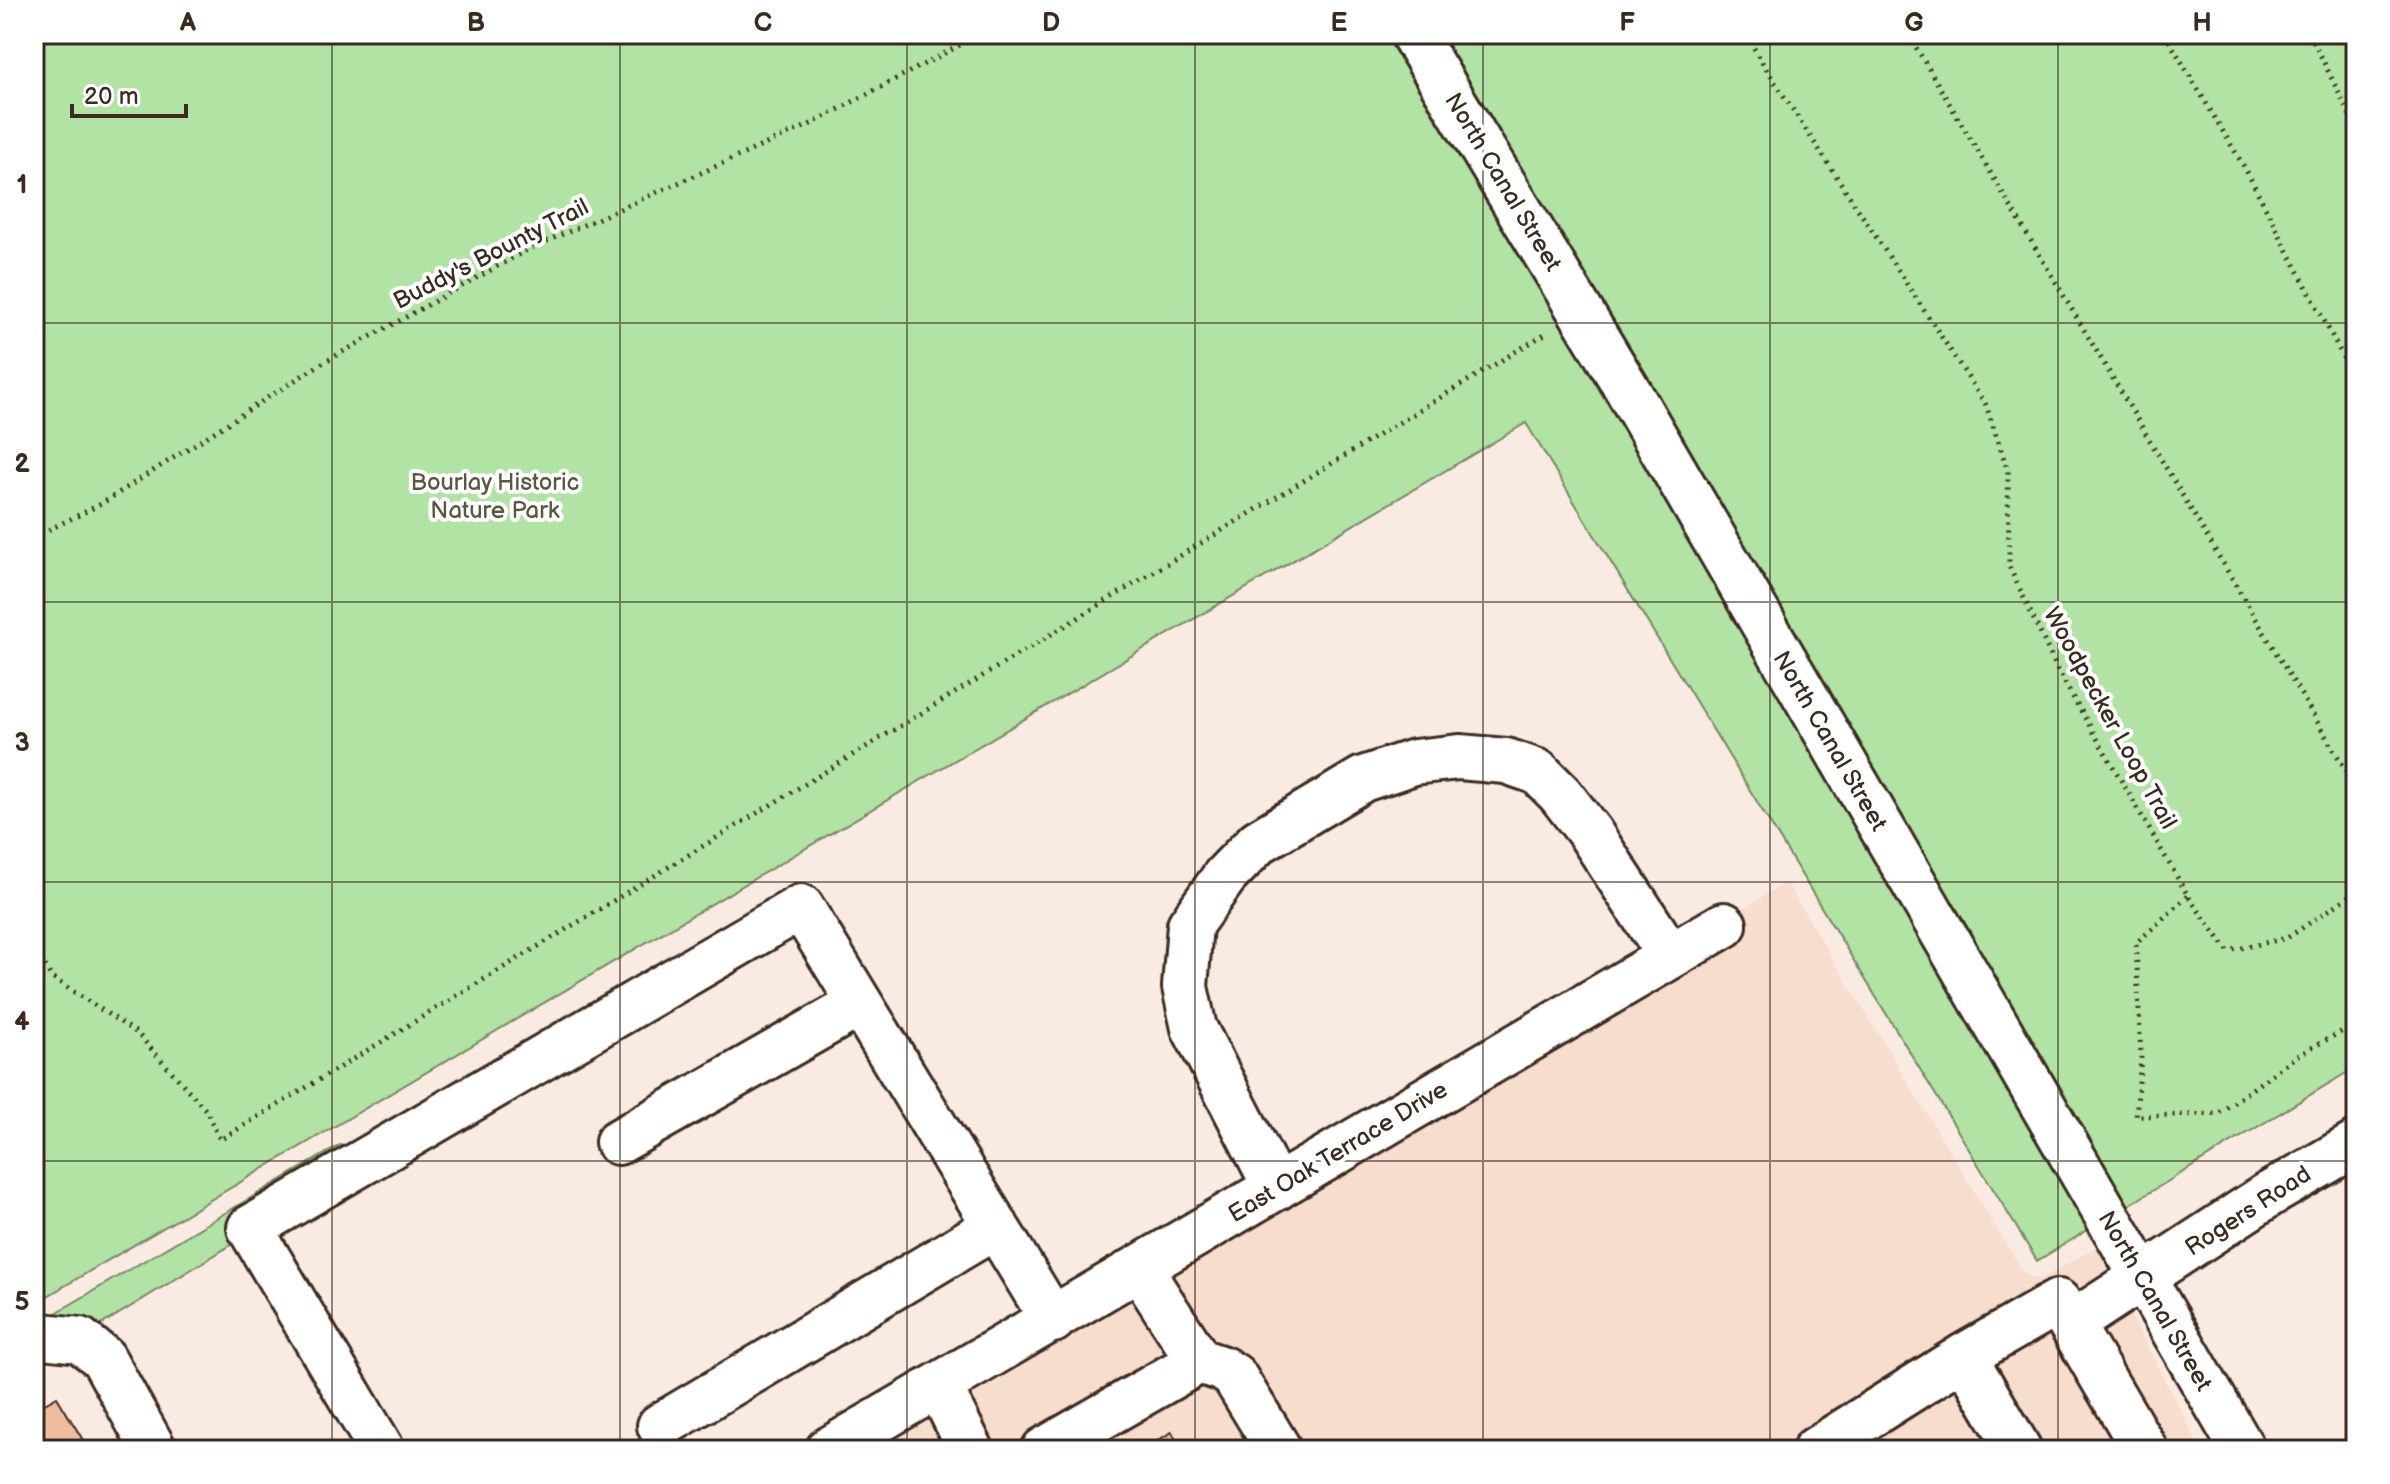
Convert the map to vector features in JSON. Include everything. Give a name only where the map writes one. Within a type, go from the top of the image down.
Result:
[{"type":"street","name":"North Canal Street","points":[[1413,34],[1581,312],[2243,1450]]},
{"type":"street","points":[[1276,1188],[1194,1028],[1185,987],[1190,925],[1225,876],[1258,842],[1363,779],[1414,762],[1459,757],[1506,761],[1538,772],[1560,794],[1590,833],[1670,956]]},
{"type":"street","points":[[382,1450],[250,1228],[801,907],[1053,1320]]},
{"type":"street","name":"East Oak Terrace Drive","points":[[828,1450],[1724,925]]},
{"type":"street","points":[[618,1142],[860,1004]]},
{"type":"street","name":"Rogers Road","points":[[2071,1324],[2268,1195],[2356,1144]]},
{"type":"street","points":[[660,1426],[996,1226]]},
{"type":"street","points":[[1140,1269],[1199,1361],[1234,1376],[1279,1450]]},
{"type":"street","points":[[1815,1450],[1964,1356],[2058,1302],[2145,1450]]},
{"type":"street","points":[[34,1340],[42,1336],[80,1340],[103,1358],[154,1450]]},
{"type":"street","points":[[1964,1356],[2019,1450]]},
{"type":"street","points":[[1044,1450],[1199,1361]]},
{"type":"street","points":[[946,1382],[971,1450]]},
{"type":"path","name":"Buddy's Bounty Trail","points":[[34,537],[101,504],[319,365],[527,250],[809,125],[981,34]]},
{"type":"path","name":"Woodpecker Loop Trail","points":[[1746,34],[1986,405],[2008,471],[2009,566],[2058,671],[2188,896],[2228,951],[2287,938],[2356,892]]},
{"type":"path","points":[[1908,34],[2356,787]]},
{"type":"path","points":[[2165,34],[2246,170],[2356,382]]},
{"type":"path","points":[[2310,34],[2356,128]]},
{"type":"path","points":[[34,944],[51,977],[137,1033],[206,1110],[220,1140],[1581,312]]},
{"type":"path","points":[[2188,896],[2136,943],[2141,1057],[2136,1116],[2218,1114],[2298,1055],[2356,1024]]},
{"type":"shaded area","points":[[1786,882],[2022,1270],[2030,1277],[2041,1279],[2096,1247],[2201,1450],[874,1450]]},
{"type":"green space","name":"Bourlay Historic Nature Park","points":[[34,34],[2356,34],[2356,1067],[2037,1261],[1526,423],[34,1304]]},
{"type":"green space","points":[[340,1145],[376,1156],[34,1366],[34,1326]]},
{"type":"building","points":[[57,1397],[89,1450],[34,1450],[34,1410]]},
{"type":"building","points":[[1172,1432],[1182,1450],[1142,1450]]}]
